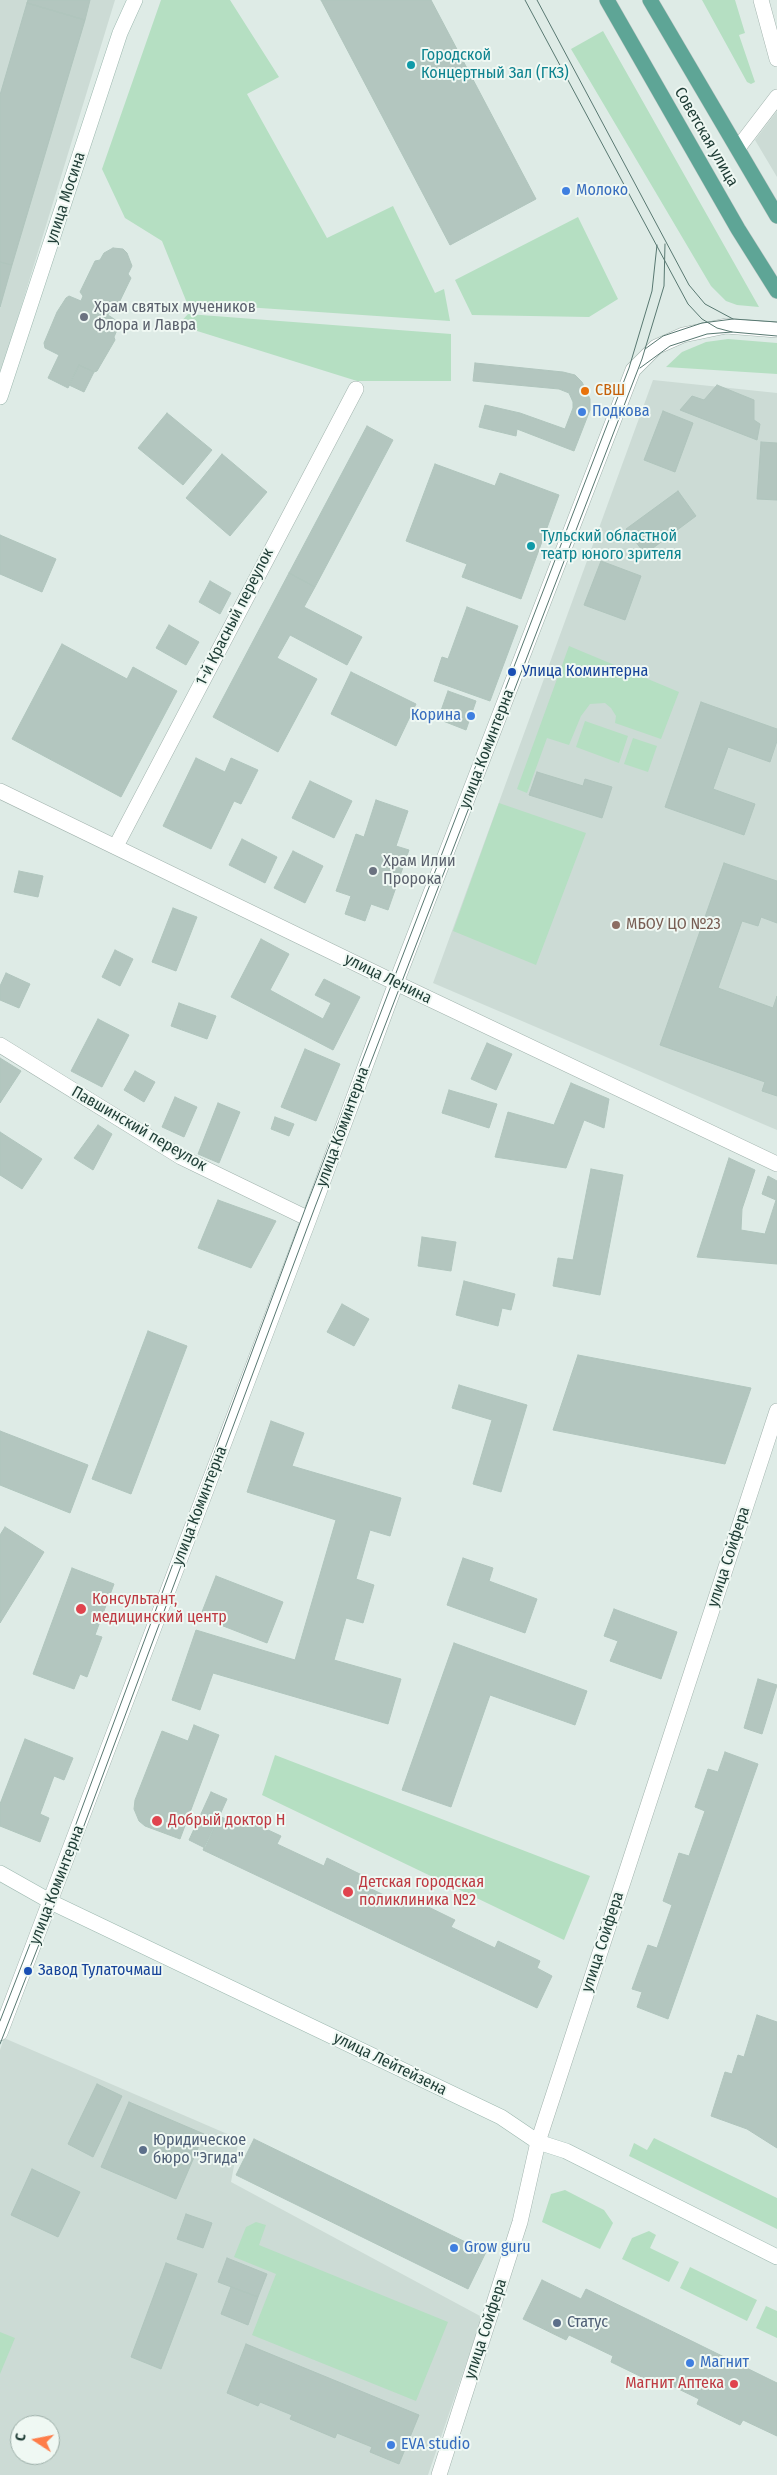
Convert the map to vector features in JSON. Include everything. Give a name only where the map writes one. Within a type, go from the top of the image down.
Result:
[{"type":"main road","name":"Советская улица","points":[[607,0],[738,229],[777,291]]},
{"type":"main road","name":"Советская улица","points":[[650,0],[777,216]]},
{"type":"street","name":"улица Мосина","points":[[0,398],[120,33],[135,0]]},
{"type":"street","points":[[761,0],[777,59]]},
{"type":"street","name":"Советская улица","points":[[738,148],[777,97]]},
{"type":"street","name":"улица Коминтерна","points":[[0,2032],[310,1218],[396,983],[633,370],[656,347],[683,335],[726,326],[777,330]]},
{"type":"street","name":"1-й Красный переулок","points":[[116,846],[356,389]]},
{"type":"street","name":"улица Ленина","points":[[0,791],[396,983],[777,1164]]},
{"type":"street","name":"Павшинский переулок","points":[[0,1045],[181,1157],[310,1218]]},
{"type":"street","name":"улица Сойфера","points":[[439,2475],[485,2337],[520,2222],[538,2142],[777,1411]]},
{"type":"street","name":"улица Лейтейзена","points":[[0,1873],[51,1902],[501,2117],[538,2142],[566,2151],[777,2257]]},
{"type":"shaded area","points":[[0,0],[115,0],[0,376]]},
{"type":"shaded area","points":[[777,111],[777,177],[755,140]]},
{"type":"shaded area","points":[[653,380],[777,393],[777,1130],[433,983]]},
{"type":"shaded area","points":[[4,2038],[239,2139],[231,2182],[482,2317],[428,2475],[0,2475],[0,2050]]},
{"type":"green space","points":[[161,0],[230,0],[279,77],[247,94],[327,238],[393,206],[435,293],[444,289],[450,321],[187,303],[162,241],[125,218],[102,169]]},
{"type":"green space","points":[[702,0],[735,0],[745,33],[739,35],[755,82],[751,84],[747,82]]},
{"type":"green space","points":[[603,31],[759,307],[737,305],[726,301],[711,286],[571,49]]},
{"type":"green space","points":[[578,217],[618,299],[589,317],[472,315],[455,280]]},
{"type":"green space","points":[[188,314],[451,334],[451,381],[357,381],[178,325]]},
{"type":"green space","points":[[728,339],[777,343],[777,374],[666,367],[682,352],[706,342]]},
{"type":"green space","points":[[569,646],[679,692],[661,739],[615,723],[616,716],[605,703],[590,704],[581,716],[569,745],[547,738],[527,793],[517,789]]},
{"type":"green space","points":[[585,721],[628,736],[619,763],[576,747]]},
{"type":"green space","points":[[633,738],[657,746],[648,772],[624,764]]},
{"type":"green space","points":[[499,803],[586,833],[536,965],[453,931]]},
{"type":"green space","points":[[275,1755],[590,1876],[564,1940],[262,1795]]},
{"type":"green space","points":[[654,2138],[777,2198],[777,2229],[629,2156],[634,2143],[647,2150]]},
{"type":"green space","points":[[565,2190],[604,2210],[613,2223],[600,2249],[542,2222],[551,2194]]},
{"type":"green space","points":[[256,2222],[266,2225],[259,2245],[448,2322],[416,2401],[252,2335],[276,2274],[234,2257],[246,2227]]},
{"type":"green space","points":[[649,2231],[656,2235],[650,2248],[679,2262],[669,2282],[622,2259],[632,2238]]},
{"type":"green space","points":[[690,2267],[757,2300],[747,2321],[680,2288]]},
{"type":"green space","points":[[766,2306],[777,2311],[777,2338],[756,2328]]},
{"type":"green space","points":[[0,2332],[15,2338],[0,2374]]},
{"type":"building","points":[[28,0],[90,0],[85,20],[27,3]]},
{"type":"building","name":"Городской Концертный Зал (ГКЗ)","points":[[321,0],[431,0],[536,199],[450,245]]},
{"type":"building","points":[[27,3],[85,20],[12,265],[0,262],[0,95]]},
{"type":"building","name":"Храм святых мучеников Флора и Лавра","points":[[113,248],[123,249],[127,253],[132,266],[128,274],[131,278],[116,309],[111,309],[108,315],[120,323],[114,337],[115,340],[97,371],[94,372],[79,365],[68,388],[48,378],[59,355],[45,348],[44,343],[57,312],[66,298],[69,296],[81,301],[83,296],[80,292],[95,261],[100,260],[104,253]]},
{"type":"building","points":[[0,262],[12,265],[0,307]]},
{"type":"building","points":[[475,363],[563,372],[575,375],[582,382],[590,399],[590,410],[574,451],[517,429],[516,436],[479,427],[485,405],[520,413],[565,429],[573,408],[573,402],[569,393],[559,389],[473,381]]},
{"type":"building","points":[[79,365],[94,372],[84,392],[69,385]]},
{"type":"building","points":[[717,385],[754,400],[754,420],[760,424],[757,440],[680,410],[692,396],[704,400]]},
{"type":"building","points":[[663,411],[693,423],[675,472],[644,460]]},
{"type":"building","points":[[167,413],[212,450],[183,485],[138,448]]},
{"type":"building","points":[[367,426],[393,440],[315,587],[289,573]]},
{"type":"building","points":[[761,442],[777,443],[777,500],[757,499]]},
{"type":"building","points":[[222,454],[267,492],[230,536],[186,498]]},
{"type":"building","points":[[435,464],[495,486],[500,473],[559,495],[521,599],[462,577],[467,564],[406,541]]},
{"type":"building","points":[[678,491],[696,516],[645,554],[626,529]]},
{"type":"building","points":[[0,535],[56,559],[42,592],[0,574]]},
{"type":"building","points":[[601,561],[641,576],[625,620],[584,605]]},
{"type":"building","points":[[289,573],[315,587],[304,607],[362,637],[347,665],[290,635],[277,658],[317,679],[278,752],[213,717]]},
{"type":"building","points":[[210,581],[231,593],[220,614],[199,602]]},
{"type":"building","points":[[467,607],[518,626],[490,701],[434,681],[442,657],[448,659]]},
{"type":"building","points":[[169,625],[199,642],[186,665],[156,648]]},
{"type":"building","points":[[62,644],[127,679],[133,667],[177,691],[121,797],[12,739]]},
{"type":"building","points":[[351,672],[416,704],[396,746],[331,714]]},
{"type":"building","points":[[448,691],[476,701],[466,730],[438,719]]},
{"type":"building","points":[[701,702],[777,729],[777,741],[770,762],[728,747],[713,789],[755,804],[744,835],[665,807]]},
{"type":"building","points":[[196,758],[225,772],[231,758],[258,770],[241,804],[234,801],[211,849],[163,826]]},
{"type":"building","points":[[537,772],[583,786],[585,779],[612,787],[602,818],[529,795]]},
{"type":"building","points":[[310,781],[352,801],[334,838],[292,818]]},
{"type":"building","name":"Храм Илии Пророка","points":[[376,800],[408,811],[396,846],[409,850],[388,910],[371,904],[365,921],[345,914],[351,896],[336,891],[356,834],[364,837]]},
{"type":"building","points":[[242,839],[277,857],[265,883],[229,865]]},
{"type":"building","points":[[293,851],[323,866],[305,903],[274,888]]},
{"type":"building","points":[[724,863],[777,881],[777,923],[761,917],[758,926],[742,921],[718,988],[773,1008],[777,996],[777,1096],[762,1091],[765,1082],[660,1045]]},
{"type":"building","points":[[19,871],[43,876],[38,897],[14,892]]},
{"type":"building","points":[[173,908],[197,917],[176,971],[152,962]]},
{"type":"building","points":[[261,939],[289,954],[270,990],[323,1019],[331,1003],[315,995],[324,979],[360,997],[333,1050],[231,997]]},
{"type":"building","points":[[115,950],[133,959],[120,986],[102,977]]},
{"type":"building","points":[[6,973],[30,984],[19,1008],[0,1000],[0,986]]},
{"type":"building","points":[[179,1003],[216,1016],[207,1039],[171,1026]]},
{"type":"building","points":[[98,1019],[129,1035],[102,1087],[71,1071]]},
{"type":"building","points":[[487,1043],[512,1054],[496,1090],[471,1079]]},
{"type":"building","points":[[305,1049],[340,1064],[316,1121],[281,1107]]},
{"type":"building","points":[[0,1058],[21,1071],[0,1103]]},
{"type":"building","points":[[135,1071],[155,1082],[144,1102],[124,1090]]},
{"type":"building","points":[[571,1083],[609,1099],[604,1128],[584,1120],[566,1168],[495,1157],[508,1112],[554,1125]]},
{"type":"building","points":[[449,1090],[497,1104],[489,1128],[442,1113]]},
{"type":"building","points":[[175,1097],[197,1107],[184,1137],[162,1127]]},
{"type":"building","points":[[218,1103],[240,1112],[219,1163],[198,1154]]},
{"type":"building","points":[[275,1117],[294,1124],[289,1136],[271,1129]]},
{"type":"building","points":[[98,1125],[112,1134],[93,1170],[74,1158]]},
{"type":"building","points":[[0,1132],[42,1159],[22,1189],[0,1175]]},
{"type":"building","points":[[729,1158],[755,1170],[742,1209],[741,1230],[765,1234],[776,1200],[762,1194],[768,1176],[777,1181],[777,1264],[697,1257]]},
{"type":"building","points":[[591,1169],[623,1175],[600,1295],[553,1286],[558,1258],[573,1260]]},
{"type":"building","points":[[218,1200],[276,1221],[251,1268],[198,1248]]},
{"type":"building","points":[[422,1237],[456,1242],[451,1271],[418,1266]]},
{"type":"building","points":[[464,1281],[515,1294],[511,1310],[502,1308],[498,1326],[456,1315]]},
{"type":"building","points":[[342,1304],[369,1319],[354,1346],[327,1332]]},
{"type":"building","points":[[148,1331],[187,1346],[131,1494],[92,1479]]},
{"type":"building","points":[[578,1355],[751,1388],[725,1464],[553,1430]]},
{"type":"building","points":[[459,1385],[527,1405],[501,1492],[473,1484],[492,1420],[452,1408]]},
{"type":"building","points":[[271,1421],[304,1433],[292,1466],[401,1498],[390,1536],[370,1530],[356,1579],[374,1585],[363,1623],[346,1618],[334,1660],[401,1679],[388,1724],[213,1673],[200,1710],[172,1700],[196,1630],[295,1660],[336,1520],[247,1492]]},
{"type":"building","points":[[0,1431],[88,1465],[70,1513],[0,1485]]},
{"type":"building","points":[[5,1527],[44,1552],[0,1623],[0,1535]]},
{"type":"building","points":[[463,1558],[493,1568],[489,1581],[537,1599],[525,1633],[447,1605]]},
{"type":"building","name":"Консультант, медицинский центр","points":[[72,1568],[114,1584],[95,1635],[102,1637],[87,1677],[80,1674],[74,1689],[33,1674]]},
{"type":"building","points":[[216,1576],[283,1602],[267,1643],[200,1617]]},
{"type":"building","points":[[614,1609],[677,1632],[661,1679],[610,1661],[618,1641],[604,1636]]},
{"type":"building","points":[[454,1643],[587,1691],[575,1725],[490,1695],[451,1807],[402,1790]]},
{"type":"building","points":[[758,1679],[777,1685],[762,1734],[744,1728]]},
{"type":"building","points":[[194,1725],[219,1735],[180,1839],[145,1826],[139,1821],[134,1809],[135,1800],[162,1731],[188,1741]]},
{"type":"building","points":[[25,1739],[73,1758],[64,1780],[54,1776],[40,1814],[49,1818],[40,1842],[0,1826],[0,1804]]},
{"type":"building","points":[[725,1752],[758,1764],[668,2019],[637,2007],[642,1992],[632,1989],[648,1945],[657,1948],[672,1905],[663,1901],[679,1853],[689,1856],[705,1811],[695,1807],[708,1769],[718,1772]]},
{"type":"building","points":[[211,1792],[227,1799],[205,1848],[189,1840]]},
{"type":"building","points":[[219,1816],[235,1823],[238,1816],[281,1836],[277,1844],[324,1866],[327,1858],[366,1877],[363,1885],[409,1907],[412,1899],[455,1920],[451,1927],[495,1948],[498,1941],[540,1961],[537,1968],[552,1976],[537,2008],[203,1850]]},
{"type":"building","points":[[757,2015],[777,2022],[777,2148],[747,2129],[711,2116],[725,2072],[732,2074],[738,2055],[744,2057]]},
{"type":"building","points":[[97,2084],[122,2096],[93,2157],[68,2144]]},
{"type":"building","points":[[129,2102],[204,2134],[176,2199],[101,2167]]},
{"type":"building","points":[[254,2139],[486,2252],[468,2289],[236,2175]]},
{"type":"building","points":[[32,2169],[80,2192],[58,2237],[11,2215]]},
{"type":"building","points":[[186,2214],[212,2223],[203,2248],[177,2239]]},
{"type":"building","points":[[227,2258],[267,2274],[258,2297],[218,2282]]},
{"type":"building","points":[[166,2263],[197,2274],[161,2369],[131,2357]]},
{"type":"building","points":[[542,2280],[581,2299],[586,2289],[777,2383],[777,2436],[743,2420],[740,2425],[697,2404],[699,2399],[656,2378],[654,2383],[611,2362],[613,2356],[569,2335],[566,2340],[523,2319]]},
{"type":"building","points":[[231,2287],[258,2297],[248,2325],[221,2314]]},
{"type":"building","points":[[246,2344],[419,2415],[399,2464],[370,2452],[372,2447],[337,2433],[335,2438],[290,2419],[292,2415],[260,2402],[258,2406],[227,2393]]},
{"type":"tram line","points":[[525,0],[688,304],[702,319],[717,328],[732,332]]},
{"type":"tram line","points":[[537,0],[689,285],[705,304],[733,319]]},
{"type":"tram line","points":[[0,2044],[54,1906],[315,1207],[642,359],[664,286],[665,244]]},
{"type":"tram line","points":[[0,2021],[60,1867],[307,1204],[629,368],[652,291],[657,245]]},
{"type":"tram line","points":[[645,349],[663,336],[702,323],[733,319],[777,322]]},
{"type":"tram line","points":[[640,368],[670,346],[707,334],[732,332],[777,336]]},
{"type":"place","name":"Городской Концертный Зал (ГКЗ)","points":[[411,65]]},
{"type":"place","name":"Молоко","points":[[566,191]]},
{"type":"place","name":"Храм святых мучеников Флора и Лавра","points":[[84,317]]},
{"type":"place","name":"СВШ","points":[[585,391]]},
{"type":"place","name":"Подкова","points":[[582,412]]},
{"type":"place","name":"Тульский областной театр юного зрителя","points":[[531,546]]},
{"type":"place","name":"Улица Коминтерна","points":[[512,672]]},
{"type":"place","name":"Корина","points":[[471,716]]},
{"type":"place","name":"Храм Илии Пророка","points":[[373,871]]},
{"type":"place","name":"МБОУ ЦО №23","points":[[616,925]]},
{"type":"place","name":"Консультант, медицинский центр","points":[[81,1609]]},
{"type":"place","name":"Добрый доктор Н","points":[[157,1821]]},
{"type":"place","name":"Детская городская поликлиника №2","points":[[348,1892]]},
{"type":"place","name":"Завод Тулаточмаш","points":[[28,1971]]},
{"type":"place","name":"Юридическое бюро \"Эгида\"","points":[[143,2150]]},
{"type":"place","name":"Grow guru","points":[[454,2248]]},
{"type":"place","name":"Статус","points":[[557,2323]]},
{"type":"place","name":"Магнит","points":[[690,2363]]},
{"type":"place","name":"Магнит Аптека","points":[[734,2384]]},
{"type":"place","name":"EVA studio","points":[[391,2445]]}]
